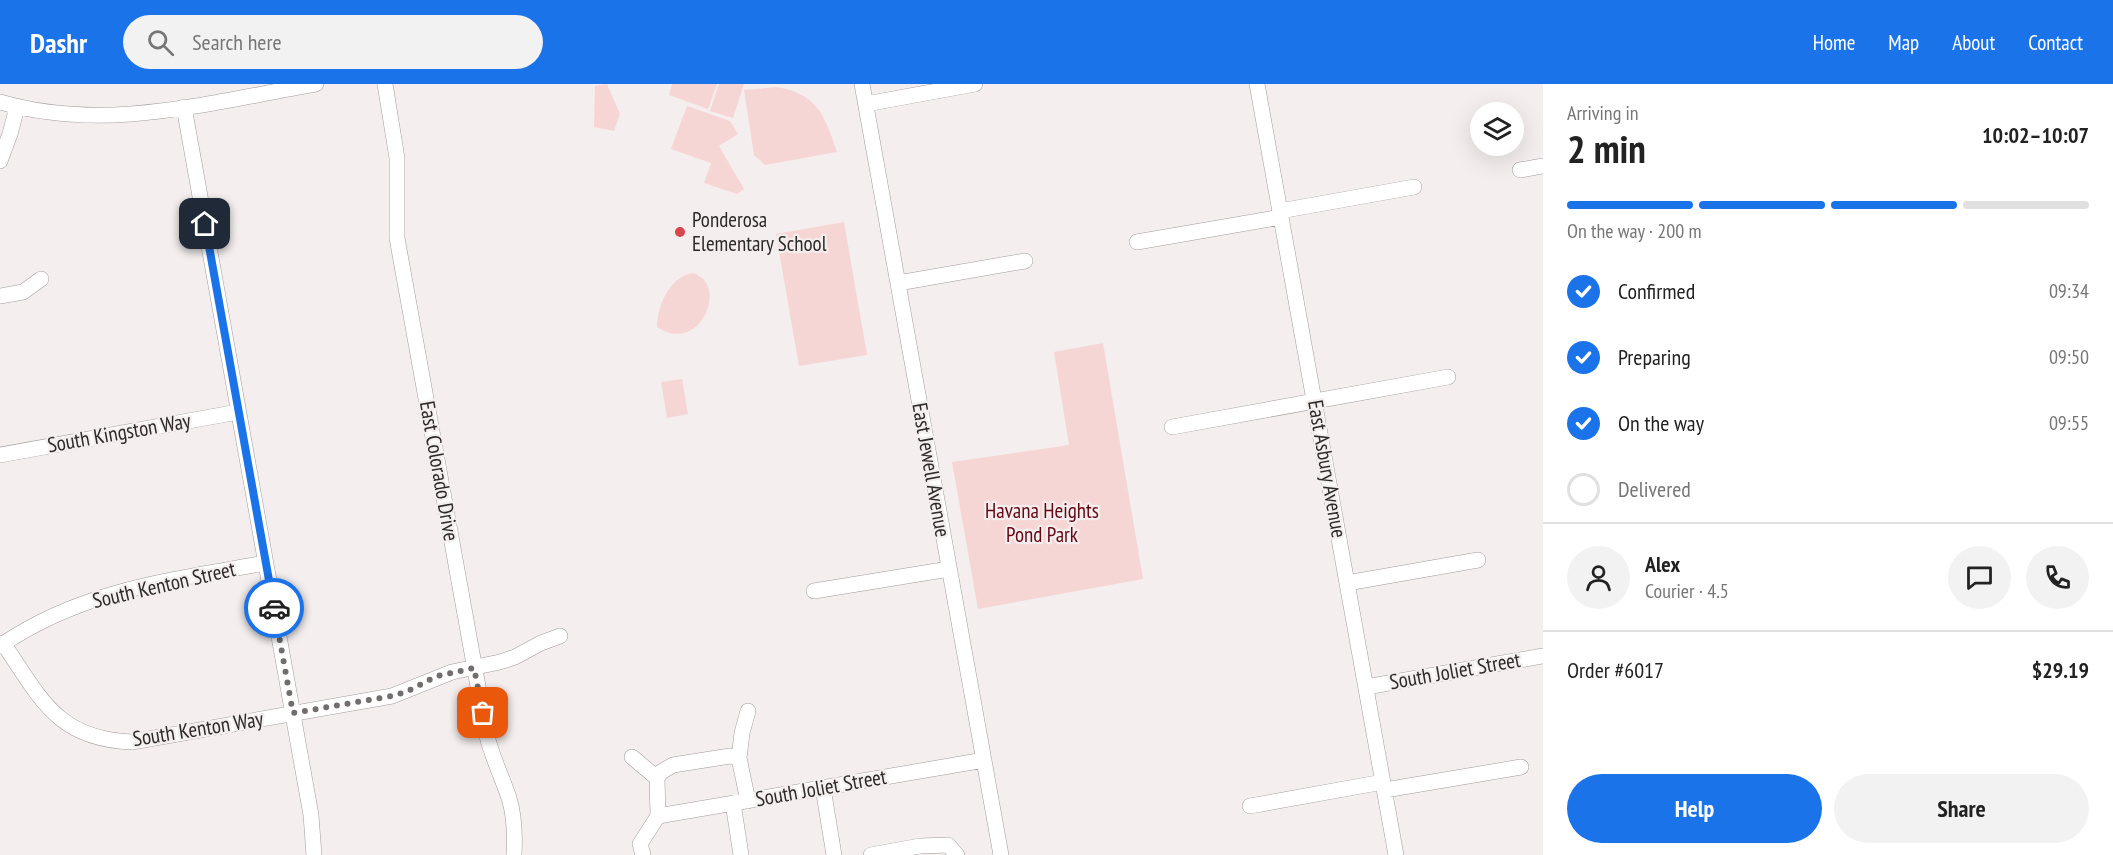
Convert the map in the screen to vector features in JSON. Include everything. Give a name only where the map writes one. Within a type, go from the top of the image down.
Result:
[{"type":"street","points":[[0,102],[50,113],[86,116],[131,115],[316,84]]},
{"type":"street","name":"East Colorado Drive","points":[[385,84],[397,158],[397,238],[474,668],[490,747],[509,799],[514,822],[514,855]]},
{"type":"street","name":"East Jewell Avenue","points":[[862,84],[1001,855]]},
{"type":"street","points":[[866,104],[975,84]]},
{"type":"street","name":"East Asbury Avenue","points":[[1257,84],[1396,855]]},
{"type":"street","points":[[0,161],[17,107]]},
{"type":"street","points":[[184,107],[311,815],[315,855]]},
{"type":"street","points":[[1520,170],[1543,166]]},
{"type":"street","points":[[1137,242],[1414,187]]},
{"type":"street","points":[[898,283],[1025,261]]},
{"type":"street","points":[[0,296],[23,292],[42,279]]},
{"type":"street","points":[[1172,427],[1448,377]]},
{"type":"street","name":"South Kingston Way","points":[[0,455],[238,412]]},
{"type":"street","points":[[1347,583],[1478,560]]},
{"type":"street","name":"South Kenton Street","points":[[2,644],[54,615],[113,592],[266,563]]},
{"type":"street","points":[[814,591],[949,569]]},
{"type":"street","points":[[293,713],[406,692],[437,676],[515,657],[560,636]]},
{"type":"street","name":"South Kenton Way","points":[[2,644],[42,701],[57,717],[95,738],[132,742],[293,713]]},
{"type":"street","name":"South Joliet Street","points":[[1366,687],[1543,656]]},
{"type":"street","points":[[741,855],[739,758],[747,711]]},
{"type":"street","points":[[643,855],[640,844],[658,816],[657,778],[661,772],[673,765],[730,756],[739,758]]},
{"type":"street","points":[[632,757],[657,778]]},
{"type":"street","name":"South Joliet Street","points":[[658,816],[984,760]]},
{"type":"street","points":[[1250,806],[1521,767]]},
{"type":"street","points":[[823,788],[834,855]]},
{"type":"street","points":[[871,855],[920,846],[948,845],[957,855]]},
{"type":"green space","points":[[607,84],[620,114],[614,131],[594,127],[595,86]]},
{"type":"green space","points":[[672,84],[717,84],[708,109],[669,95]]},
{"type":"green space","points":[[719,84],[744,84],[733,118],[710,111]]},
{"type":"green space","points":[[776,87],[801,95],[817,108],[837,152],[765,165],[754,155],[744,90]]},
{"type":"green space","points":[[687,106],[730,121],[738,134],[719,146],[744,189],[737,194],[704,183],[711,163],[671,149]]},
{"type":"green space","points":[[844,222],[867,355],[799,366],[776,234]]},
{"type":"green space","points":[[693,273],[704,280],[709,290],[709,303],[705,315],[697,326],[686,332],[672,333],[657,327],[666,293],[677,280]]},
{"type":"green space","name":"Havana Heights Pond Park","points":[[1103,343],[1143,579],[978,609],[952,462],[1069,445],[1054,352]]},
{"type":"green space","points":[[682,379],[688,414],[667,418],[661,382]]},
{"type":"way so far","points":[[274,608],[293,713],[392,696],[406,692],[437,676],[474,668],[483,713]]},
{"type":"place","name":"Ponderosa Elementary School","points":[[680,232]]},
{"type":"route","points":[[205,224],[274,608]]}]
